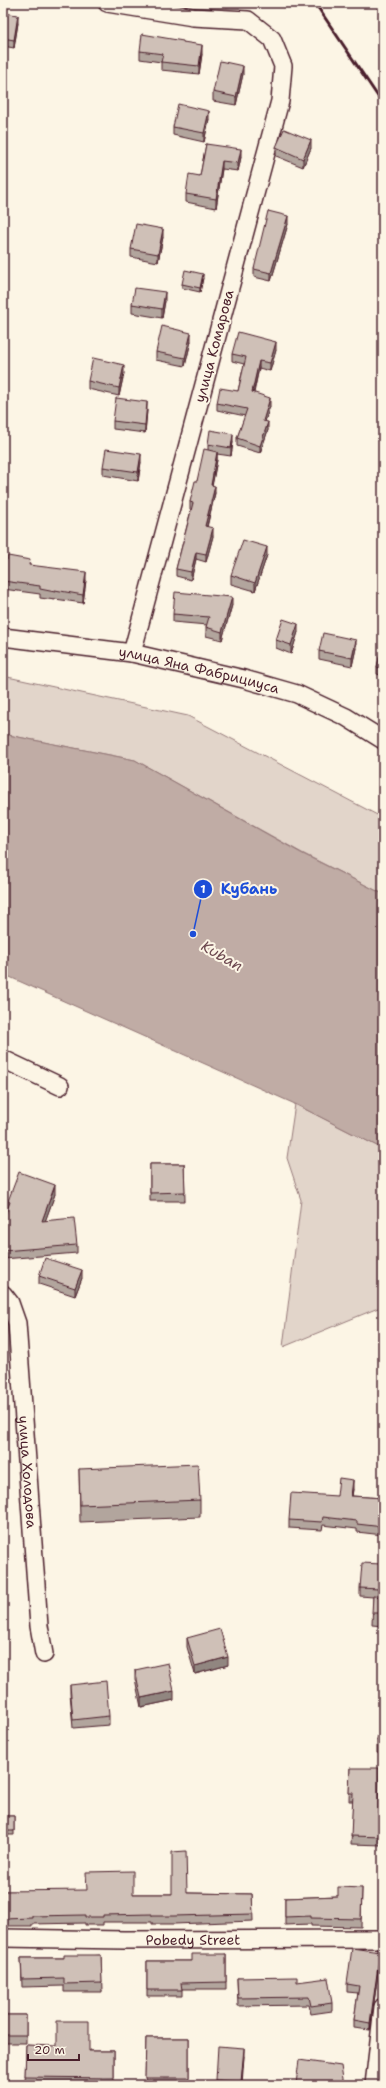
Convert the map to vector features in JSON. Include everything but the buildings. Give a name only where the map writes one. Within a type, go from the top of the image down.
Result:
[{"type":"street","name":"улица Комарова","points":[[107,3],[193,17],[248,20],[272,39],[283,66],[280,101],[132,653]]},
{"type":"street","name":"улица Яна Фабрициуса","points":[[3,637],[132,653],[244,679],[297,694],[346,717],[383,740]]},
{"type":"street","points":[[3,1059],[60,1086]]},
{"type":"street","name":"улица Холодова","points":[[3,1294],[10,1304],[17,1323],[40,1626],[44,1654]]},
{"type":"street","name":"Pobedy Street","points":[[3,1938],[124,1940],[383,1939]]},
{"type":"street","points":[[374,2085],[383,2007]]},
{"type":"shaded area","points":[[3,676],[188,716],[383,818],[383,894],[302,853],[135,760],[3,734]]},
{"type":"shaded area","points":[[295,1104],[383,1149],[383,1306],[283,1347],[301,1200],[287,1158]]},
{"type":"water","name":"Kuban","points":[[3,734],[135,760],[301,853],[383,894],[383,1149],[295,1104],[3,974]]},
{"type":"railway","points":[[315,3],[383,104]]},
{"type":"place","name":"Кубань","points":[[193,934]]}]
